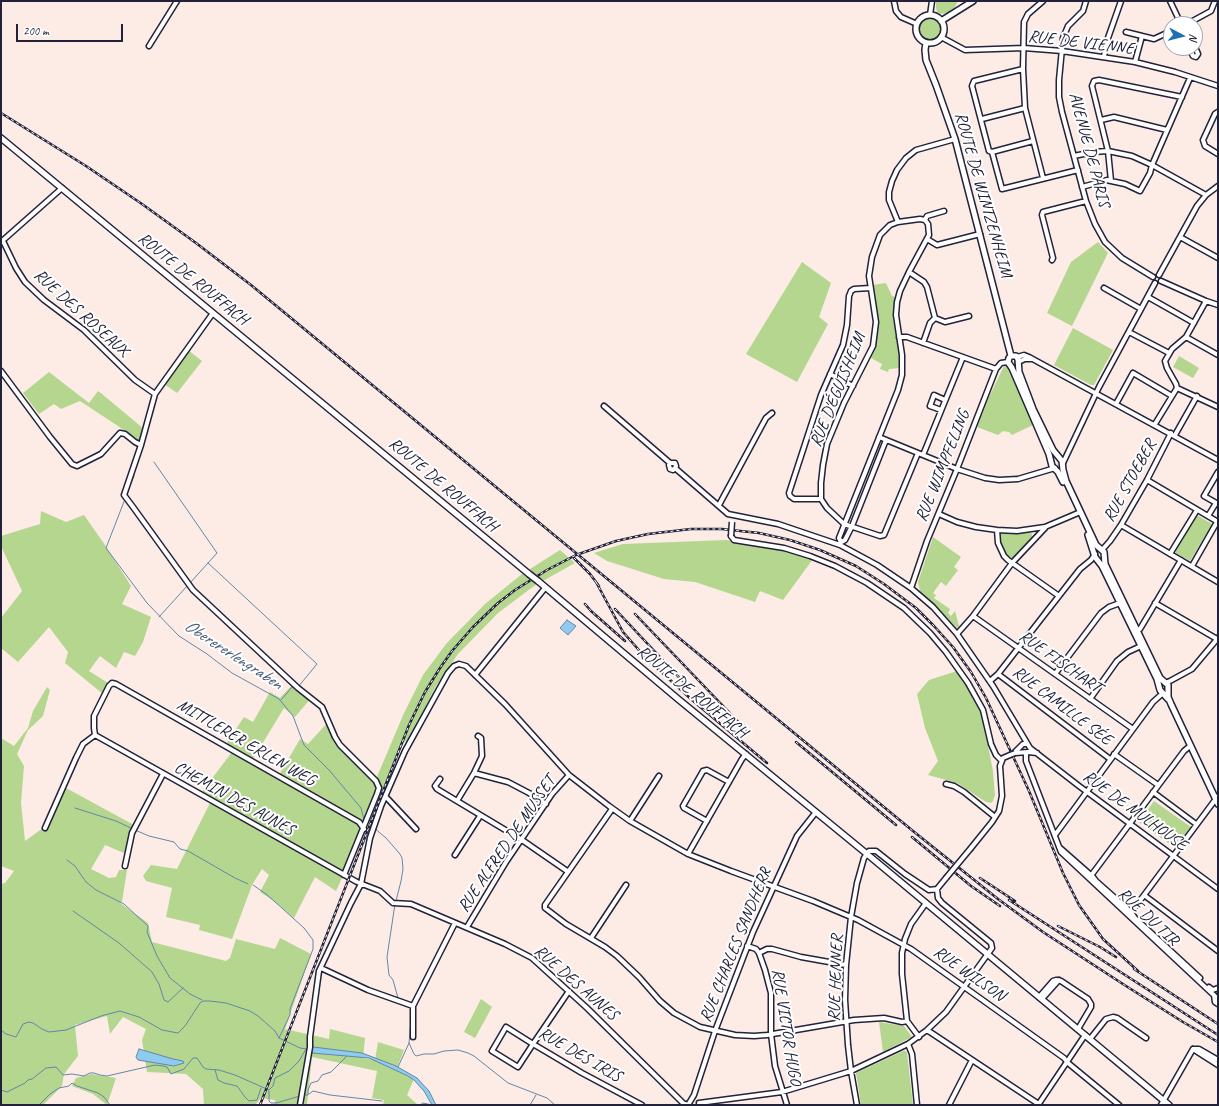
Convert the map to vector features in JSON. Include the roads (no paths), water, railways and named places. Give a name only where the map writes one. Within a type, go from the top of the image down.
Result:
[{"type":"main road","points":[[941,21],[973,1]]},
{"type":"main road","points":[[930,15],[937,17],[944,27],[941,38],[937,42],[926,43],[920,40],[915,30],[921,18],[930,15]]},
{"type":"main road","name":"ROUTE DE WINTZENHEIM","points":[[926,43],[926,60],[955,139],[1012,356]]},
{"type":"main road","name":"ROUTE DE ROUFFACH","points":[[1,138],[530,574],[1084,1035],[1091,1038],[1163,1101]]},
{"type":"main road","points":[[1165,690],[1160,685],[1164,683],[1160,678],[1105,564],[1104,554],[1096,545],[1066,481],[1062,470],[1062,460],[1058,458],[1053,450],[1033,409],[1019,372],[1018,359],[1015,355],[1012,356],[1009,358],[1009,363],[1049,454],[1052,466],[1058,472],[1078,513],[1096,557],[1157,679],[1165,690],[1190,746],[1217,799]]},
{"type":"main road","points":[[1009,363],[1014,366],[1018,359]]},
{"type":"main road","points":[[1052,463],[1053,459],[1058,458]]},
{"type":"main road","points":[[1055,468],[1060,468],[1063,464]]},
{"type":"main road","points":[[1096,557],[1097,550],[1104,554]]},
{"type":"main road","points":[[1096,557],[1101,559],[1104,554]]},
{"type":"main road","points":[[1163,1101],[1169,1105]]},
{"type":"main road","points":[[1163,1101],[1174,1105]]},
{"type":"street","points":[[149,46],[177,1]]},
{"type":"street","points":[[894,1],[896,10],[901,17],[917,24]]},
{"type":"street","points":[[930,15],[932,1]]},
{"type":"street","points":[[1043,1],[1028,14],[1024,22],[1023,69],[1025,108],[1043,178]]},
{"type":"street","name":"AVENUE DE PARIS","points":[[1086,1],[1083,11],[1068,26],[1063,38],[1059,97],[1082,187],[1095,224],[1105,242],[1122,258],[1153,277]]},
{"type":"street","points":[[1104,56],[1108,38],[1121,1]]},
{"type":"street","points":[[1170,1],[1177,16]]},
{"type":"street","points":[[1202,16],[1211,11],[1215,1]]},
{"type":"street","points":[[1126,32],[1154,39],[1163,35]]},
{"type":"street","points":[[1136,62],[1142,36]]},
{"type":"street","name":"RUE DE VIENNE","points":[[941,38],[965,50],[1024,48],[1104,56],[1175,72],[1218,86]]},
{"type":"street","points":[[1023,69],[974,81],[972,86],[982,119],[989,151],[992,152],[1002,189],[1078,170]]},
{"type":"street","points":[[1082,187],[1107,180],[1126,184],[1140,191],[1150,173],[1152,165],[1190,78]]},
{"type":"street","points":[[1111,181],[1108,151],[1092,86],[1094,81],[1099,80],[1182,97]]},
{"type":"street","points":[[982,119],[1025,108]]},
{"type":"street","points":[[1218,112],[1215,114],[1203,140],[1205,146],[1218,154]]},
{"type":"street","points":[[1101,120],[1114,118],[1167,130]]},
{"type":"street","points":[[886,440],[852,526],[845,540],[840,543],[839,538],[844,524],[898,390],[902,375],[902,355],[896,316],[897,302],[900,291],[909,272],[927,239],[929,230],[928,224],[925,220],[920,218],[898,222],[890,206],[889,196],[892,181],[900,165],[916,150],[955,139]]},
{"type":"street","points":[[992,152],[1033,141]]},
{"type":"street","points":[[1074,156],[1108,151],[1132,156],[1152,165],[1206,195]]},
{"type":"street","points":[[1063,464],[1096,393],[1155,283],[1153,281],[1153,277],[1155,275],[1159,275],[1197,206],[1206,195],[1218,186]]},
{"type":"street","points":[[2,242],[62,188]]},
{"type":"street","points":[[1052,260],[1053,258],[1042,215],[1043,212],[1086,201]]},
{"type":"street","points":[[925,220],[927,216],[944,211]]},
{"type":"street","name":"RUE D'ÉGUISHEIM","points":[[821,499],[821,483],[827,444],[844,403],[869,355],[875,335],[876,322],[869,276],[872,257],[880,235],[890,225],[898,222]]},
{"type":"street","points":[[927,239],[936,245],[980,234]]},
{"type":"street","points":[[1180,237],[1218,258]]},
{"type":"street","name":"RUE DES ROSEAUX","points":[[2,242],[16,268],[26,282],[44,300],[84,330],[135,380],[155,394]]},
{"type":"street","points":[[909,272],[924,282],[927,287],[935,318]]},
{"type":"street","points":[[1159,275],[1161,277],[1161,281]]},
{"type":"street","points":[[1155,283],[1159,283],[1161,281],[1218,305]]},
{"type":"street","points":[[870,288],[854,289],[851,291],[847,303],[847,325],[843,346],[821,395],[789,493],[794,499],[821,499],[827,508],[844,524],[880,536],[884,535],[918,453]]},
{"type":"street","points":[[1104,288],[1141,308]]},
{"type":"street","points":[[1148,297],[1194,323]]},
{"type":"street","points":[[1206,301],[1186,337],[1169,353],[1166,361],[1167,368],[1177,388],[1218,407]]},
{"type":"street","points":[[213,313],[155,394],[141,445],[124,496],[193,590],[298,688],[322,707],[340,745],[377,784],[378,791],[364,829],[344,875]]},
{"type":"street","points":[[935,318],[945,322],[969,316]]},
{"type":"street","points":[[923,343],[930,323],[935,318]]},
{"type":"street","points":[[1129,332],[1169,353]]},
{"type":"street","points":[[899,337],[907,337],[996,369],[1001,363],[1009,363]]},
{"type":"street","points":[[1186,337],[1218,355]]},
{"type":"street","points":[[1018,359],[1024,355],[1032,358],[1155,424],[1218,460]]},
{"type":"street","points":[[923,455],[963,357]]},
{"type":"street","name":"RUE WIMPFELING","points":[[911,588],[927,541],[996,369]]},
{"type":"street","points":[[1,371],[72,464],[77,466],[101,454],[120,433],[125,434],[141,445]]},
{"type":"street","points":[[1116,404],[1133,373],[1172,396]]},
{"type":"street","points":[[830,374],[853,386]]},
{"type":"street","points":[[1155,424],[1177,388]]},
{"type":"street","points":[[941,410],[930,406],[934,395],[946,400]]},
{"type":"street","name":"RUE STOEBER","points":[[1104,554],[1110,541],[1121,525],[1173,434],[1197,396]]},
{"type":"street","points":[[604,406],[670,463],[675,463],[675,468],[732,516],[731,536],[734,540],[784,548],[810,556],[835,566],[867,583],[904,608],[930,633],[958,667],[968,682],[984,710],[990,744],[996,755],[1001,760]]},
{"type":"street","points":[[719,505],[766,418],[772,413]]},
{"type":"street","points":[[879,437],[985,478],[999,480],[1018,479],[1055,468]]},
{"type":"street","points":[[1058,458],[1070,447]]},
{"type":"street","points":[[1043,472],[1052,463]]},
{"type":"street","points":[[1208,516],[1217,504],[1204,496],[1218,472]]},
{"type":"street","points":[[1147,480],[1218,522],[1192,566]]},
{"type":"street","points":[[1170,554],[1197,510]]},
{"type":"street","points":[[939,514],[957,522],[976,527],[1017,531],[1045,527],[1078,513]]},
{"type":"street","name":"RUE DU TIR","points":[[732,516],[778,524],[840,543],[878,565],[911,588],[933,607],[957,634],[990,681],[1023,736],[1026,760],[1061,852],[1130,914],[1214,995],[1215,1002],[1218,1004]]},
{"type":"street","points":[[1121,525],[1218,582]]},
{"type":"street","points":[[957,634],[973,616],[1012,563],[1045,527]]},
{"type":"street","points":[[997,530],[999,548],[1004,556],[1059,596]]},
{"type":"street","points":[[990,681],[998,674],[1019,648],[1080,568],[1096,557]]},
{"type":"street","points":[[1137,630],[1140,629],[1181,560]]},
{"type":"street","points":[[475,675],[545,588]]},
{"type":"street","points":[[1155,602],[1218,639],[1192,669],[1164,683]]},
{"type":"street","points":[[1055,674],[1101,613],[1109,607],[1120,603]]},
{"type":"street","name":"RUE FISCHART","points":[[973,616],[1132,729]]},
{"type":"street","points":[[1090,699],[1117,660],[1128,652],[1141,646]]},
{"type":"street","name":"RUE WILSON","points":[[386,797],[405,751],[448,673],[454,666],[459,664],[466,666],[505,704],[569,775],[612,809],[688,854],[851,917],[903,945],[965,987],[1067,1061],[1119,1105]]},
{"type":"street","name":"RUE CAMILLE SÉE","points":[[998,674],[1110,759]]},
{"type":"street","points":[[1055,835],[1153,702],[1178,677]]},
{"type":"street","name":"MITTLERER ERLEN WEG","points":[[95,735],[94,716],[112,683],[359,822],[364,829]]},
{"type":"street","points":[[45,828],[76,758],[84,744],[95,735]]},
{"type":"street","name":"CHEMIN DES AUNES","points":[[95,735],[361,884]]},
{"type":"street","points":[[457,801],[474,773],[482,756],[480,738],[478,736]]},
{"type":"street","points":[[1090,877],[1158,785],[1184,751],[1190,746]]},
{"type":"street","points":[[1001,760],[1025,748]]},
{"type":"street","name":"RUE DE MULHOUSE","points":[[1025,748],[1037,753],[1218,889]]},
{"type":"street","points":[[688,854],[746,754]]},
{"type":"street","points":[[1114,754],[1158,785]]},
{"type":"street","points":[[697,1104],[782,1092],[851,1071],[908,1044],[927,1030],[946,1012],[965,987],[991,946],[938,898],[937,889],[995,817],[1000,807],[1002,800],[1001,760]]},
{"type":"street","points":[[706,821],[683,806],[704,770],[707,770],[729,782]]},
{"type":"street","points":[[474,773],[508,782],[546,804]]},
{"type":"street","points":[[125,866],[132,833],[163,774]]},
{"type":"street","name":"RUE ALFRED DE MUSSET","points":[[467,927],[506,862],[546,804],[569,775]]},
{"type":"street","points":[[630,821],[659,776]]},
{"type":"street","points":[[440,779],[435,786],[437,789],[522,840],[567,871]]},
{"type":"street","points":[[946,784],[954,786],[964,792],[995,817]]},
{"type":"street","points":[[1153,792],[1196,824]]},
{"type":"street","points":[[300,1105],[310,1047],[319,972],[351,902],[361,884],[363,866],[373,828],[386,797],[416,829]]},
{"type":"street","points":[[1130,914],[1196,824],[1217,799]]},
{"type":"street","points":[[612,809],[567,871],[545,905],[545,908],[566,924],[591,938],[620,960],[639,977],[660,1001],[674,1013],[700,1027],[735,1035],[754,1036],[846,1021],[884,1018],[902,1022],[908,1021]]},
{"type":"street","name":"RUE CHARLES SANDHERR","points":[[697,1104],[694,1095],[747,946],[797,836],[816,812]]},
{"type":"street","points":[[455,855],[480,816]]},
{"type":"street","name":"ROUTE DE ROUFFACH","points":[[867,854],[872,850],[876,851],[924,888],[932,891],[937,889]]},
{"type":"street","name":"RUE HENNER","points":[[857,1105],[851,1071],[846,1021],[846,965],[851,917],[857,883],[864,858],[867,854]]},
{"type":"street","name":"RUE DES AUNES","points":[[361,884],[380,891],[395,903],[411,904],[456,922],[532,958],[637,1056],[683,1103],[697,1104]]},
{"type":"street","points":[[591,938],[626,885]]},
{"type":"street","points":[[1144,896],[1218,951]]},
{"type":"street","points":[[918,1037],[908,1021],[902,974],[902,953],[910,924],[926,903]]},
{"type":"street","points":[[413,1037],[413,1006],[456,922]]},
{"type":"street","points":[[747,946],[759,953],[766,949],[772,949],[801,957],[846,965]]},
{"type":"street","name":"RUE VICTOR HUGO","points":[[759,953],[766,970],[771,993],[771,1034],[775,1066],[787,1105]]},
{"type":"street","points":[[321,968],[368,990],[413,1006]]},
{"type":"street","name":"RUE DU TIR","points":[[1188,970],[1212,990],[1218,988]]},
{"type":"street","points":[[1041,998],[1059,980],[1088,999],[1091,1005],[1078,1029]]},
{"type":"street","points":[[1218,988],[1214,995],[1218,999]]},
{"type":"street","points":[[533,1044],[569,991]]},
{"type":"street","points":[[1091,1038],[1106,1019],[1113,1016],[1146,1038]]},
{"type":"street","name":"RUE DES IRIS","points":[[533,1044],[518,1067],[492,1050],[506,1026],[582,1073],[642,1105]]},
{"type":"street","points":[[927,1030],[1039,1105],[1084,1035]]},
{"type":"street","points":[[908,1044],[912,1054],[917,1105]]},
{"type":"street","points":[[1193,1050],[1199,1049],[1218,1060]]},
{"type":"street","points":[[1163,1101],[1193,1050]]},
{"type":"street","points":[[1193,1050],[1218,1066]]},
{"type":"street","points":[[949,1105],[972,1060]]},
{"type":"water","points":[[567,620],[576,626],[568,635],[560,628]]},
{"type":"water","points":[[313,1047],[362,1053],[396,1066],[417,1078],[429,1091],[436,1105],[432,1105],[424,1091],[408,1076],[369,1058],[312,1053]]},
{"type":"water","points":[[139,1049],[183,1061],[184,1063],[174,1066],[138,1060],[136,1057]]},
{"type":"waterway","points":[[154,462],[217,553],[190,583]]},
{"type":"waterway","name":"Oberererlengraben","points":[[126,496],[134,476]]},
{"type":"waterway","name":"Oberererlengraben","points":[[125,499],[106,548],[147,603],[179,636],[207,654],[232,673],[279,699],[293,716],[304,745],[329,770],[361,808],[364,820]]},
{"type":"waterway","points":[[208,563],[317,664],[298,687]]},
{"type":"waterway","points":[[159,617],[188,585]]},
{"type":"waterway","points":[[281,700],[293,686]]},
{"type":"waterway","points":[[75,808],[116,821],[133,829]]},
{"type":"waterway","points":[[374,828],[386,838],[402,858],[403,869],[396,901]]},
{"type":"waterway","points":[[135,830],[149,836],[174,842],[180,849],[188,851],[248,884]]},
{"type":"waterway","points":[[67,860],[75,866],[86,882],[96,890],[124,904],[148,926],[147,932],[157,956],[170,978],[190,994],[202,1000]]},
{"type":"waterway","points":[[253,885],[266,894],[304,928],[313,940],[313,949],[290,1009],[290,1015],[279,1038]]},
{"type":"waterway","points":[[395,904],[387,957],[389,975],[393,980],[398,998]]},
{"type":"waterway","points":[[73,911],[119,943],[152,972],[159,984],[164,1000],[168,1002],[183,988]]},
{"type":"waterway","points":[[1,1030],[6,1034],[16,1037],[23,1024],[29,1022],[49,1032],[66,1030],[101,1016],[120,1011],[139,1017],[162,1030],[178,1033],[185,1026],[200,1003],[203,1001],[210,1001],[226,1003],[250,1011],[275,1031],[279,1038],[300,1048],[307,1049]]},
{"type":"waterway","points":[[398,1067],[409,1043],[411,1019]]},
{"type":"waterway","points":[[409,1043],[416,1056],[458,1050],[468,1053],[508,1083],[547,1098],[555,1105]]},
{"type":"waterway","points":[[1,1090],[7,1092],[32,1079],[46,1068],[56,1067],[63,1075],[72,1074],[84,1076],[94,1073],[107,1076],[155,1065],[167,1067],[171,1074],[184,1069],[193,1058],[197,1058],[206,1069],[219,1070],[235,1075],[269,1090],[273,1086],[275,1078],[289,1071],[299,1061],[306,1049]]},
{"type":"waterway","points":[[303,1095],[308,1095],[308,1090],[311,1083],[318,1081],[322,1075],[331,1072],[347,1056]]},
{"type":"waterway","points":[[215,1070],[218,1080],[237,1086],[249,1101],[257,1100],[261,1088]]},
{"type":"waterway","points":[[39,1105],[50,1094],[59,1088],[69,1086],[72,1083],[98,1093],[104,1097],[110,1105]]},
{"type":"waterway","points":[[269,1091],[269,1101],[271,1103],[300,1096]]},
{"type":"waterway","points":[[309,1094],[313,1091],[330,1095],[382,1101]]},
{"type":"waterway","points":[[530,1105],[536,1095]]},
{"type":"waterway","points":[[420,1105],[423,1103],[432,1105]]},
{"type":"railway","points":[[1,113],[86,166],[142,204],[251,285],[913,831],[998,899],[1043,932],[1126,986],[1218,1042]]},
{"type":"railway","points":[[260,1105],[409,725],[425,692],[440,668],[452,651],[473,627],[498,603],[515,590],[547,570],[576,555],[616,541],[648,534],[691,529],[722,529],[759,533],[790,540],[820,550],[856,566],[884,584],[916,608],[953,647],[971,672],[986,698],[1029,791],[1063,873],[1079,905],[1103,939],[1138,971]]},
{"type":"railway","points":[[574,558],[590,574],[599,586]]},
{"type":"railway","points":[[596,582],[623,632],[645,657],[692,700],[767,763]]},
{"type":"railway","points":[[585,604],[625,641]]},
{"type":"railway","points":[[615,609],[689,688]]},
{"type":"railway","points":[[635,614],[748,732]]},
{"type":"railway","points":[[796,742],[896,825]]},
{"type":"railway","points":[[912,837],[971,886],[1000,906]]},
{"type":"railway","points":[[980,878],[1015,901]]},
{"type":"railway","points":[[1009,900],[1218,1035]]},
{"type":"railway","points":[[1058,926],[1100,947],[1116,957]]},
{"type":"railway","points":[[1134,969],[1218,1024]]}]
